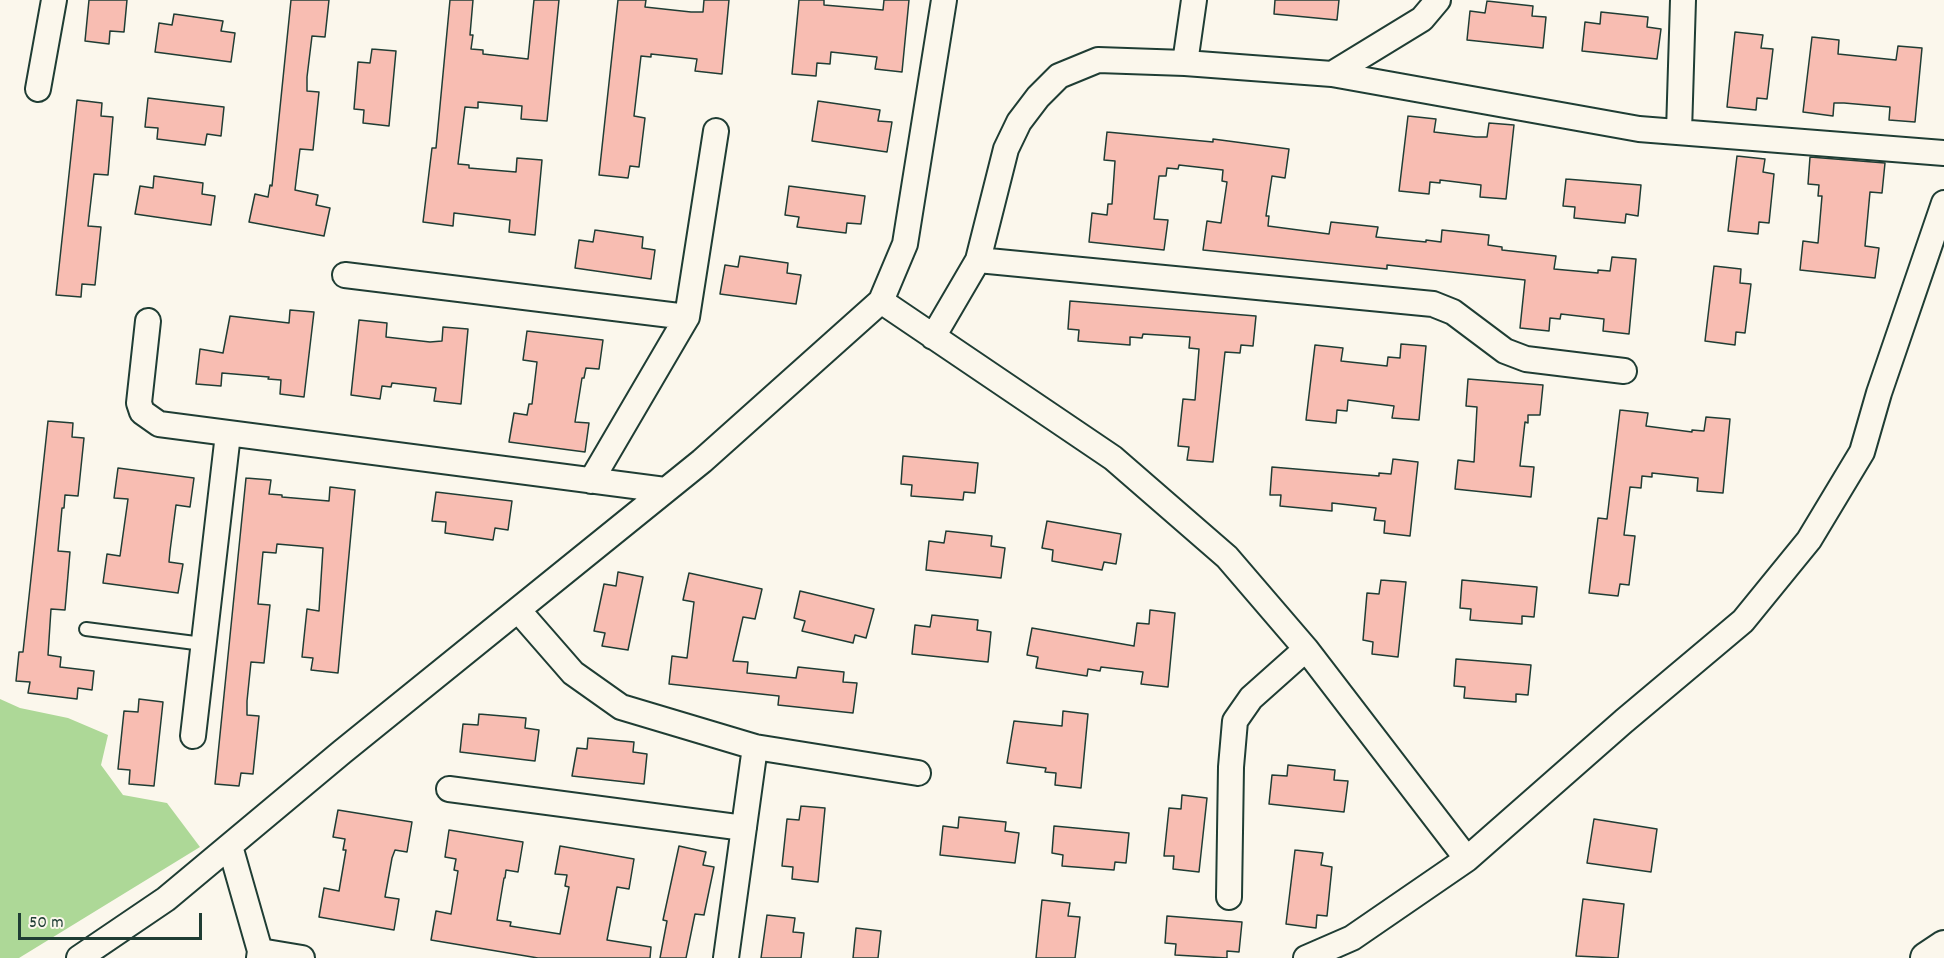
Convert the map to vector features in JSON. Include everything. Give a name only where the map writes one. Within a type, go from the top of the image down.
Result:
[{"type":"street","points":[[38,89],[54,0]]},
{"type":"street","points":[[79,958],[166,899],[342,752],[702,461],[881,302],[905,244],[944,0]]},
{"type":"street","points":[[1185,63],[1194,0]]},
{"type":"street","points":[[1332,74],[1422,18],[1438,0]]},
{"type":"street","points":[[1679,132],[1683,0]]},
{"type":"street","points":[[933,337],[978,260],[1006,149],[1019,122],[1038,97],[1059,76],[1098,60],[1185,63],[1332,74],[1639,129],[1944,153]]},
{"type":"street","points":[[591,481],[687,317],[716,132]]},
{"type":"street","points":[[1306,958],[1352,938],[1467,859],[1624,721],[1743,621],[1809,540],[1862,452],[1879,393],[1944,203]]},
{"type":"street","points":[[978,260],[1433,303],[1453,312],[1505,351],[1526,359],[1624,371]]},
{"type":"street","points":[[345,275],[687,317]]},
{"type":"street","points":[[881,302],[1113,458],[1227,557],[1306,649],[1467,859]]},
{"type":"street","points":[[148,321],[139,403],[142,412],[159,424],[665,490]]},
{"type":"street","points":[[193,736],[228,434]]},
{"type":"street","points":[[518,610],[573,673],[621,706],[755,747],[918,773]]},
{"type":"street","points":[[1229,897],[1231,767],[1235,721],[1251,698],[1306,649]]},
{"type":"street","points":[[726,958],[755,747]]},
{"type":"street","points":[[449,789],[744,828]]},
{"type":"street","points":[[230,846],[260,955],[302,958]]},
{"type":"street","points":[[1926,958],[1944,946]]},
{"type":"lane","points":[[86,629],[203,644]]},
{"type":"green space","points":[[0,699],[20,708],[68,718],[108,735],[101,765],[123,795],[167,803],[200,847],[19,958],[0,958]]},
{"type":"building","points":[[89,0],[127,0],[124,32],[110,31],[109,44],[85,41]]},
{"type":"building","points":[[291,0],[329,0],[325,37],[312,36],[307,77],[307,91],[319,92],[313,150],[300,149],[295,190],[318,195],[316,205],[330,208],[324,236],[249,222],[255,194],[268,197],[270,185],[272,186]]},
{"type":"building","points":[[450,0],[473,0],[471,49],[483,50],[483,54],[528,59],[534,0],[559,0],[547,121],[521,119],[522,106],[478,102],[478,108],[465,107],[458,164],[469,165],[469,168],[516,172],[517,158],[542,160],[535,235],[509,232],[510,220],[454,213],[453,226],[423,222],[432,148],[436,148]]},
{"type":"building","points":[[618,0],[646,0],[645,7],[703,12],[704,0],[729,0],[722,74],[695,71],[697,59],[651,54],[651,57],[641,56],[634,116],[645,118],[639,167],[630,166],[628,178],[599,175]]},
{"type":"building","points":[[799,0],[824,0],[824,5],[883,10],[884,0],[909,0],[902,72],[875,69],[877,57],[831,52],[830,64],[817,63],[816,76],[792,74]]},
{"type":"building","points":[[1275,0],[1339,0],[1337,20],[1274,14]]},
{"type":"building","points":[[1487,1],[1533,6],[1532,16],[1546,17],[1543,48],[1467,40],[1470,11],[1485,13]]},
{"type":"building","points":[[1601,12],[1648,17],[1647,27],[1661,29],[1657,59],[1582,51],[1585,22],[1600,24]]},
{"type":"building","points":[[174,14],[223,21],[221,31],[235,33],[231,62],[155,52],[159,23],[172,25]]},
{"type":"building","points":[[1735,32],[1763,35],[1761,48],[1773,49],[1767,99],[1757,98],[1756,110],[1727,107]]},
{"type":"building","points":[[1812,37],[1839,40],[1838,54],[1896,60],[1898,46],[1922,48],[1915,122],[1889,120],[1890,107],[1834,103],[1833,116],[1803,112]]},
{"type":"building","points":[[372,49],[396,51],[389,126],[363,123],[364,110],[354,109],[358,62],[370,63]]},
{"type":"building","points":[[148,98],[224,107],[221,136],[207,134],[205,145],[157,139],[158,128],[145,127]]},
{"type":"building","points":[[77,100],[102,103],[101,116],[113,117],[108,175],[94,174],[88,226],[101,227],[95,285],[82,284],[81,297],[56,295]]},
{"type":"building","points":[[818,101],[880,110],[878,121],[892,122],[887,152],[812,141]]},
{"type":"building","points":[[1408,116],[1436,119],[1434,132],[1476,137],[1487,137],[1489,123],[1514,125],[1506,199],[1480,197],[1481,185],[1440,180],[1440,183],[1430,182],[1429,194],[1399,191]]},
{"type":"building","points":[[1107,132],[1213,142],[1213,139],[1289,149],[1285,178],[1272,176],[1266,216],[1269,216],[1268,226],[1329,234],[1331,222],[1378,227],[1376,237],[1426,242],[1426,240],[1441,242],[1442,230],[1489,235],[1488,245],[1502,247],[1502,250],[1556,256],[1554,269],[1598,273],[1598,270],[1610,271],[1612,257],[1636,259],[1629,334],[1603,331],[1604,319],[1561,314],[1560,319],[1550,318],[1549,331],[1520,328],[1525,280],[1387,265],[1387,269],[1203,250],[1207,221],[1221,223],[1227,182],[1222,181],[1223,170],[1179,165],[1178,169],[1167,168],[1166,176],[1159,176],[1154,219],[1168,220],[1164,250],[1089,242],[1092,213],[1107,215],[1108,204],[1112,204],[1115,161],[1104,160]]},
{"type":"building","points":[[1737,156],[1765,159],[1763,172],[1774,174],[1769,223],[1759,222],[1758,234],[1728,231]]},
{"type":"building","points":[[1810,157],[1885,163],[1882,193],[1870,192],[1865,246],[1879,248],[1875,278],[1800,270],[1803,241],[1818,243],[1822,196],[1818,196],[1819,185],[1808,184]]},
{"type":"building","points":[[154,176],[203,183],[202,194],[215,196],[211,225],[135,214],[140,186],[153,188]]},
{"type":"building","points":[[1566,179],[1641,185],[1638,216],[1626,214],[1625,223],[1574,218],[1575,207],[1563,206]]},
{"type":"building","points":[[789,186],[865,196],[861,224],[847,223],[846,233],[797,227],[799,217],[785,215]]},
{"type":"building","points":[[595,230],[643,237],[642,248],[655,250],[651,279],[575,268],[579,240],[593,242]]},
{"type":"building","points":[[740,256],[788,263],[787,273],[801,275],[796,304],[720,294],[725,265],[738,267]]},
{"type":"building","points":[[1714,266],[1741,269],[1740,283],[1751,284],[1745,333],[1736,332],[1735,345],[1705,341]]},
{"type":"building","points":[[1070,301],[1256,316],[1253,346],[1241,345],[1240,353],[1225,352],[1213,462],[1187,460],[1189,447],[1178,446],[1183,399],[1195,400],[1199,349],[1189,348],[1190,337],[1143,334],[1142,338],[1130,337],[1130,345],[1078,341],[1079,330],[1068,329]]},
{"type":"building","points":[[290,310],[314,312],[304,397],[280,394],[281,380],[268,379],[269,377],[222,373],[221,386],[196,384],[200,349],[223,353],[230,316],[289,323]]},
{"type":"building","points":[[359,320],[387,323],[386,337],[430,342],[442,341],[443,327],[468,329],[461,404],[434,401],[436,388],[392,383],[391,387],[382,386],[380,399],[351,395]]},
{"type":"building","points":[[527,331],[603,340],[599,369],[586,368],[584,378],[582,378],[575,422],[589,423],[585,452],[509,442],[514,413],[527,415],[529,404],[532,404],[537,362],[523,360]]},
{"type":"building","points":[[1401,344],[1426,346],[1419,420],[1392,418],[1394,406],[1348,400],[1347,411],[1337,410],[1336,423],[1306,420],[1315,345],[1343,348],[1341,361],[1387,366],[1388,357],[1400,358]]},
{"type":"building","points":[[1468,379],[1543,385],[1540,415],[1528,415],[1528,423],[1525,422],[1520,466],[1534,467],[1531,497],[1455,489],[1458,460],[1474,462],[1477,407],[1466,406]]},
{"type":"building","points":[[1620,410],[1648,413],[1646,426],[1692,432],[1692,430],[1704,431],[1706,417],[1730,419],[1723,493],[1697,491],[1698,478],[1652,473],[1652,477],[1642,476],[1641,488],[1630,487],[1624,535],[1635,536],[1629,585],[1620,584],[1618,596],[1589,593],[1598,518],[1607,519]]},
{"type":"building","points":[[48,421],[73,423],[72,437],[84,438],[78,496],[65,495],[64,508],[62,508],[58,551],[70,552],[65,610],[51,609],[48,655],[61,657],[60,667],[94,671],[92,690],[78,688],[77,699],[28,693],[30,682],[16,681],[19,652],[23,652]]},
{"type":"building","points":[[903,456],[978,463],[975,493],[964,492],[963,500],[911,496],[912,485],[901,484]]},
{"type":"building","points":[[1393,459],[1418,462],[1410,536],[1384,533],[1385,521],[1374,520],[1376,508],[1332,503],[1332,511],[1280,506],[1281,495],[1270,495],[1272,467],[1379,476],[1379,473],[1391,474]]},
{"type":"building","points":[[118,468],[194,478],[190,507],[176,505],[169,562],[183,564],[178,593],[103,583],[107,554],[120,556],[128,499],[114,498]]},
{"type":"building","points":[[246,478],[271,480],[269,494],[282,495],[282,497],[329,501],[330,487],[355,490],[338,673],[311,670],[313,658],[302,657],[307,609],[319,611],[323,548],[277,544],[276,553],[263,552],[258,604],[270,605],[264,663],[251,662],[247,701],[247,715],[259,716],[253,774],[241,773],[239,786],[215,784]]},
{"type":"building","points":[[436,492],[512,501],[508,530],[495,528],[493,540],[445,533],[446,522],[432,521]]},
{"type":"building","points":[[1047,521],[1121,534],[1116,564],[1104,562],[1102,570],[1052,561],[1053,550],[1042,548]]},
{"type":"building","points":[[946,531],[992,536],[991,546],[1005,548],[1001,578],[926,570],[929,541],[944,543]]},
{"type":"building","points":[[618,572],[643,577],[628,650],[602,646],[605,633],[594,631],[604,584],[616,586]]},
{"type":"building","points":[[689,573],[762,589],[755,619],[743,617],[733,661],[748,662],[747,673],[796,678],[798,667],[844,672],[843,682],[857,683],[853,713],[778,705],[779,696],[669,684],[672,656],[687,658],[694,602],[683,600]]},
{"type":"building","points":[[1381,580],[1406,582],[1398,657],[1372,654],[1373,642],[1363,640],[1367,593],[1379,594]]},
{"type":"building","points":[[1462,580],[1537,587],[1534,617],[1522,616],[1522,624],[1470,620],[1471,609],[1460,608]]},
{"type":"building","points":[[800,591],[874,609],[866,638],[855,635],[853,643],[802,631],[805,621],[794,618]]},
{"type":"building","points":[[1150,610],[1175,613],[1168,687],[1141,684],[1143,672],[1101,667],[1100,671],[1088,669],[1087,676],[1036,668],[1038,657],[1027,655],[1032,628],[1134,646],[1137,623],[1149,624]]},
{"type":"building","points":[[932,615],[978,620],[977,630],[991,632],[988,662],[912,654],[915,625],[930,627]]},
{"type":"building","points":[[1456,659],[1531,665],[1528,695],[1516,694],[1516,702],[1464,698],[1465,687],[1454,686]]},
{"type":"building","points":[[139,699],[163,702],[154,786],[129,784],[130,770],[118,769],[124,711],[138,712]]},
{"type":"building","points":[[1063,711],[1088,714],[1081,788],[1055,785],[1056,773],[1045,772],[1046,768],[1007,763],[1014,721],[1062,726]]},
{"type":"building","points":[[479,714],[526,718],[525,728],[539,730],[535,761],[460,752],[463,724],[478,725]]},
{"type":"building","points":[[588,738],[634,742],[633,752],[647,754],[644,784],[572,776],[577,748],[587,749]]},
{"type":"building","points":[[1288,765],[1335,770],[1334,780],[1348,781],[1344,812],[1269,804],[1272,775],[1287,776]]},
{"type":"building","points":[[1182,795],[1207,798],[1199,872],[1173,869],[1174,856],[1164,856],[1169,808],[1181,809]]},
{"type":"building","points":[[801,806],[825,808],[818,882],[792,879],[793,867],[782,866],[787,819],[799,820]]},
{"type":"building","points":[[338,810],[412,822],[407,852],[395,850],[392,858],[385,897],[399,899],[394,930],[319,917],[324,888],[339,891],[346,850],[343,850],[345,839],[333,837]]},
{"type":"building","points":[[959,817],[1006,822],[1005,831],[1019,833],[1015,863],[940,855],[943,826],[958,828]]},
{"type":"building","points":[[1594,819],[1657,829],[1651,872],[1587,863]]},
{"type":"building","points":[[1054,826],[1129,833],[1126,863],[1115,862],[1114,870],[1062,866],[1063,855],[1052,853]]},
{"type":"building","points":[[449,830],[523,842],[518,872],[506,870],[497,920],[511,922],[510,926],[560,934],[569,887],[565,886],[567,875],[555,874],[560,846],[634,859],[629,889],[617,887],[607,940],[651,947],[650,958],[538,958],[431,940],[436,911],[451,914],[458,871],[454,870],[456,859],[445,857]]},
{"type":"building","points":[[679,846],[706,852],[703,865],[714,867],[704,915],[695,914],[686,958],[660,958],[667,921],[663,920]]},
{"type":"building","points":[[1295,850],[1323,853],[1321,865],[1332,867],[1327,916],[1317,915],[1316,928],[1286,924]]},
{"type":"building","points":[[1583,899],[1624,904],[1618,958],[1576,956]]},
{"type":"building","points":[[1042,900],[1070,903],[1068,916],[1080,917],[1075,958],[1036,958]]},
{"type":"building","points":[[767,915],[795,918],[793,932],[804,933],[801,958],[761,958]]},
{"type":"building","points":[[1167,916],[1242,922],[1239,952],[1227,951],[1227,958],[1175,955],[1176,944],[1165,943]]},
{"type":"building","points":[[856,928],[881,931],[878,958],[853,958]]}]
